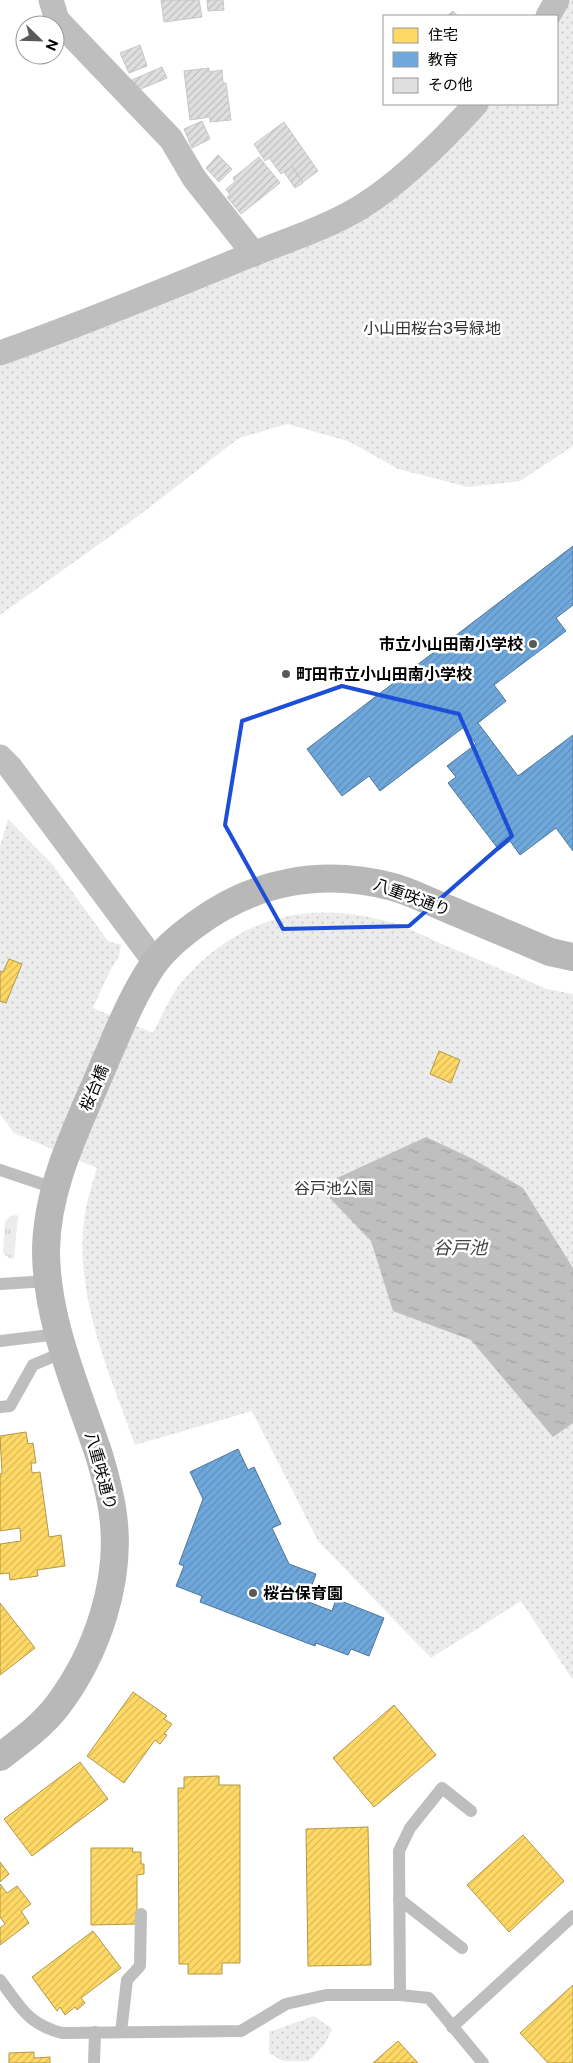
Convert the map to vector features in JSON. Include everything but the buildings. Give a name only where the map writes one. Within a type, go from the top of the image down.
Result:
[{"type":"street","points":[[51,0],[57,20],[171,139],[194,178],[254,254]]},
{"type":"street","points":[[548,15],[556,0]]},
{"type":"street","points":[[0,353],[307,233],[360,207],[385,190],[451,130],[475,105]]},
{"type":"street","points":[[0,757],[10,767],[155,962]]},
{"type":"street","name":"八重咲通り","points":[[123,1020],[136,991],[155,962],[182,935],[208,915],[243,895],[280,884],[321,879],[361,880],[397,888],[550,952],[573,958]]},
{"type":"street","name":"桜台橋","points":[[66,1155],[123,1020]]},
{"type":"street","name":"八重咲通り","points":[[0,1757],[37,1727],[56,1707],[77,1677],[89,1654],[108,1599],[113,1569],[114,1515],[101,1462],[62,1343],[48,1281],[47,1228],[54,1188],[66,1155]]},
{"type":"lane","points":[[0,1170],[54,1188]]},
{"type":"lane","points":[[0,1284],[48,1281]]},
{"type":"lane","points":[[0,1341],[62,1343]]},
{"type":"lane","points":[[0,1407],[10,1406],[33,1365],[62,1343]]},
{"type":"lane","points":[[400,1995],[399,1851],[410,1828],[442,1788],[471,1811]]},
{"type":"lane","points":[[399,1899],[462,1948]]},
{"type":"lane","points":[[121,2032],[126,1980],[140,1966],[141,1914]]},
{"type":"lane","points":[[452,2027],[573,1916]]},
{"type":"lane","points":[[0,1980],[30,2019],[44,2029],[62,2033],[241,2031],[286,2004],[326,1995],[400,1995],[428,1998],[483,2063]]},
{"type":"lane","points":[[94,2063],[95,2032]]},
{"type":"highlighted area","points":[[342,686],[459,714],[512,836],[409,926],[283,929],[225,825],[242,721]]},
{"type":"green space","name":"小山田桜台3号緑地","points":[[557,0],[573,0],[573,446],[520,481],[468,487],[398,469],[348,441],[287,424],[239,438],[137,517],[0,615],[0,353],[360,207],[477,105],[558,105]]},
{"type":"green space","name":"谷戸池公園","points":[[8,819],[52,864],[108,941],[121,945],[119,956],[93,1008],[153,1033],[176,990],[186,977],[207,957],[229,940],[253,927],[277,919],[303,914],[330,912],[357,915],[394,923],[547,989],[573,994],[573,1680],[521,1601],[431,1658],[318,1541],[252,1411],[135,1445],[98,1340],[86,1286],[83,1259],[83,1231],[88,1199],[97,1168],[14,1133],[0,1114],[0,847]]},
{"type":"green space","points":[[18,1215],[14,1259],[9,1258],[3,1253],[5,1222],[10,1216]]},
{"type":"green space","points":[[314,2016],[332,2029],[325,2044],[309,2061],[283,2061],[269,2053],[269,2032]]},
{"type":"water","name":"谷戸池","points":[[426,1137],[471,1158],[523,1188],[573,1268],[573,1423],[553,1437],[471,1340],[393,1311],[371,1241],[323,1191],[337,1178]]},
{"type":"place","name":"市立小山田南小学校","points":[[533,644]]},
{"type":"place","name":"町田市立小山田南小学校","points":[[286,674]]},
{"type":"place","name":"桜台保育園","points":[[253,1593]]}]
